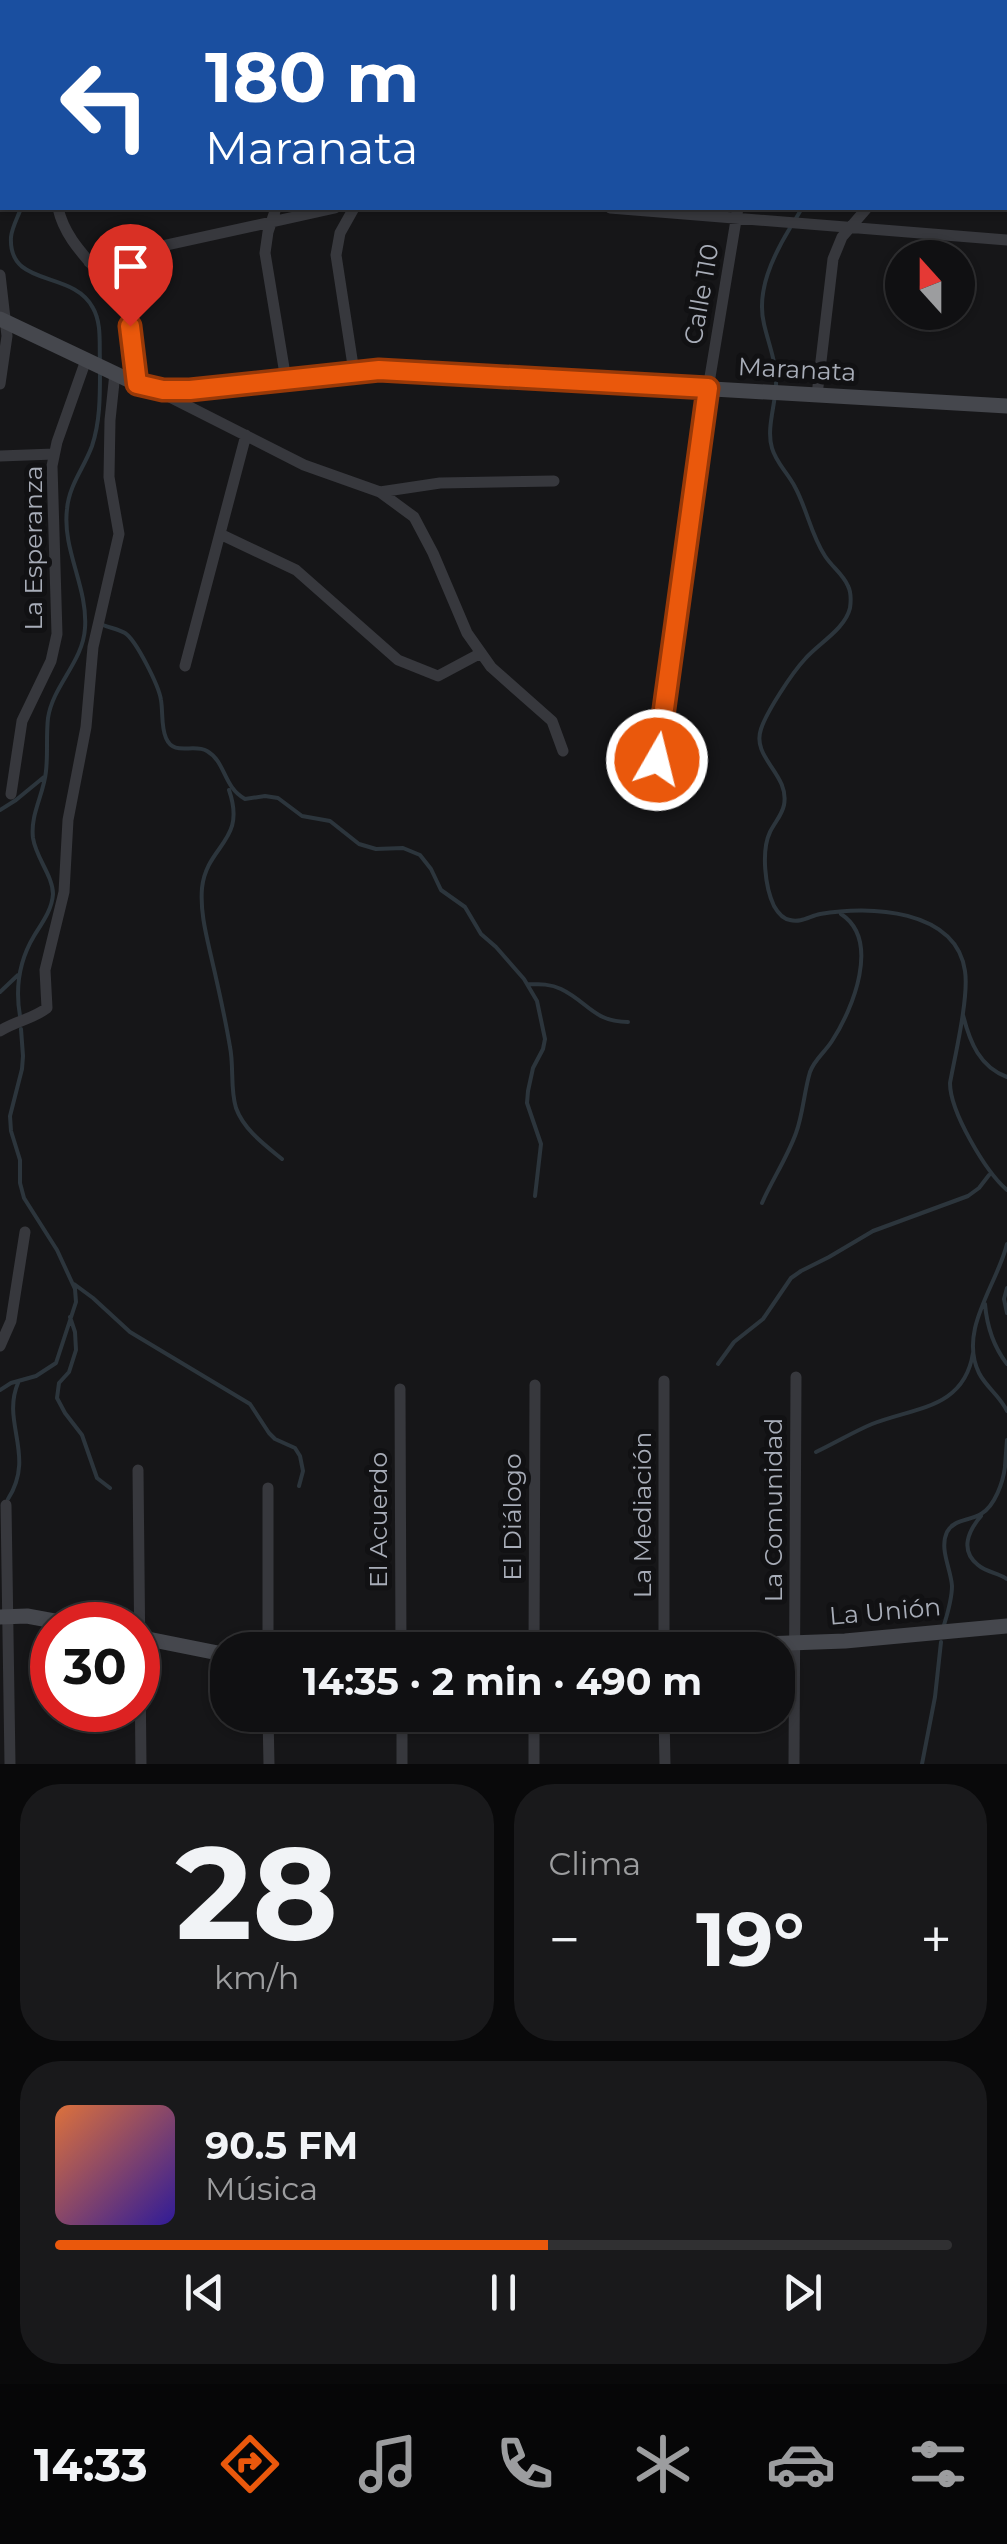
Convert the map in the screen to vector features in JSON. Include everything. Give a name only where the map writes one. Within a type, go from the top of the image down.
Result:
[{"type":"street","points":[[59,210],[68,235],[116,294],[127,315],[137,384]]},
{"type":"street","points":[[275,210],[266,253],[286,380]]},
{"type":"street","points":[[89,262],[325,210]]},
{"type":"street","points":[[353,210],[340,233],[336,255],[354,372]]},
{"type":"street","points":[[661,210],[737,213],[1007,240]]},
{"type":"street","points":[[816,395],[832,259],[842,236],[865,210]]},
{"type":"street","name":"Calle 110","points":[[657,760],[708,388],[737,213]]},
{"type":"street","points":[[0,275],[7,345],[0,384]]},
{"type":"street","name":"Maranata","points":[[3,321],[154,389],[181,391],[354,372],[415,371],[1007,406]]},
{"type":"street","name":"La Esperanza","points":[[10,794],[22,721],[51,661],[57,634],[54,454],[86,360]]},
{"type":"street","points":[[0,1032],[47,1008],[45,970],[64,892],[68,820],[86,726],[94,648],[119,534],[109,477],[115,373]]},
{"type":"street","points":[[154,389],[304,465],[380,492],[414,517],[466,633],[491,667],[552,721],[563,751]]},
{"type":"street","points":[[185,666],[246,435]]},
{"type":"street","points":[[0,456],[54,454]]},
{"type":"street","points":[[380,492],[440,483],[554,480]]},
{"type":"street","points":[[220,534],[296,570],[398,660],[438,676],[481,653]]},
{"type":"street","points":[[0,1346],[11,1321],[25,1232]]},
{"type":"street","name":"La Comunidad","points":[[795,1643],[796,1377]]},
{"type":"street","name":"La Mediación","points":[[664,1381],[664,1632]]},
{"type":"street","name":"El Diálogo","points":[[534,1632],[535,1385]]},
{"type":"street","name":"El Acuerdo","points":[[400,1389],[402,1632]]},
{"type":"street","points":[[138,1470],[139,1602]]},
{"type":"street","points":[[268,1488],[268,1632]]},
{"type":"street","points":[[6,1505],[4,1617],[10,1764]]},
{"type":"street","points":[[4,1617],[30,1617]]},
{"type":"street","name":"La Unión","points":[[795,1643],[1007,1626]]},
{"type":"street","points":[[160,1642],[210,1652]]},
{"type":"street","points":[[140,1732],[141,1764]]},
{"type":"street","points":[[268,1732],[268,1764]]},
{"type":"street","points":[[402,1732],[402,1764]]},
{"type":"street","points":[[534,1732],[534,1764]]},
{"type":"street","points":[[664,1732],[664,1764]]},
{"type":"street","name":"La Comunidad","points":[[794,1732],[794,1764]]},
{"type":"waterway","points":[[20,210],[11,237],[13,253],[30,272],[84,296],[98,321],[100,362]]},
{"type":"waterway","points":[[795,220],[801,210]]},
{"type":"waterway","points":[[776,386],[762,299],[772,262],[790,228]]},
{"type":"waterway","points":[[20,1016],[18,985],[22,965],[49,911],[53,894],[33,829],[45,779],[51,706],[79,652],[85,628],[83,598],[66,524],[71,492],[95,437],[100,371]]},
{"type":"waterway","points":[[775,395],[770,435],[774,453],[799,495],[820,548],[846,582],[851,600],[843,623],[800,665],[761,729],[761,749],[784,794],[783,809],[766,849],[766,879],[771,898],[781,915],[794,921],[862,910],[908,916],[928,923],[958,950],[966,982],[950,1083],[952,1095],[971,1141],[1007,1190]]},
{"type":"waterway","points":[[103,625],[125,633],[141,654],[159,693],[163,729],[169,744],[207,751],[218,761],[232,788],[245,799],[278,798],[302,816],[330,821],[359,844],[376,849],[403,848],[420,855],[441,890],[465,907],[481,934],[524,979],[537,1001],[545,1039],[533,1068],[527,1103],[541,1144],[535,1196]]},
{"type":"waterway","points":[[0,810],[44,777]]},
{"type":"waterway","points":[[229,790],[233,821],[205,873],[204,922],[230,1047],[236,1108],[250,1130],[282,1159]]},
{"type":"waterway","points":[[762,1203],[796,1133],[812,1068],[840,1027],[855,994],[861,957],[859,940],[853,926],[841,914]]},
{"type":"waterway","points":[[0,992],[18,975]]},
{"type":"waterway","points":[[528,984],[557,987],[607,1019],[628,1022]]},
{"type":"waterway","points":[[963,1015],[978,1053],[990,1067],[1007,1077]]},
{"type":"waterway","points":[[0,1390],[36,1376],[56,1363],[76,1302],[75,1289],[57,1250],[24,1198],[20,1183],[20,1160],[10,1116],[22,1069],[21,1029]]},
{"type":"waterway","points":[[718,1364],[734,1342],[763,1319],[791,1278],[801,1271],[873,1231],[968,1196],[989,1175]]},
{"type":"waterway","points":[[1007,1244],[981,1308],[973,1340],[979,1373],[1007,1411]]},
{"type":"waterway","points":[[74,1284],[130,1332],[250,1404],[269,1433],[295,1448],[300,1456],[303,1471],[299,1486]]},
{"type":"waterway","points":[[1007,1288],[1007,1313]]},
{"type":"waterway","points":[[985,1304],[992,1336],[1007,1364]]},
{"type":"waterway","points":[[70,1317],[76,1350],[69,1372],[59,1383],[57,1398],[82,1435],[97,1478],[110,1488]]},
{"type":"waterway","points":[[816,1452],[872,1424],[948,1396],[968,1371],[973,1353]]},
{"type":"waterway","points":[[8,1499],[19,1468],[13,1412],[18,1383]]},
{"type":"waterway","points":[[1005,1466],[1007,1440]]},
{"type":"waterway","points":[[944,1625],[952,1586],[945,1552],[947,1532],[990,1505],[1005,1467]]},
{"type":"waterway","points":[[981,1516],[970,1534],[969,1553],[981,1567],[1007,1579]]},
{"type":"waterway","points":[[922,1764],[941,1642]]},
{"type":"route","points":[[130,326],[137,384],[163,390],[379,370],[708,388],[657,760]]}]
